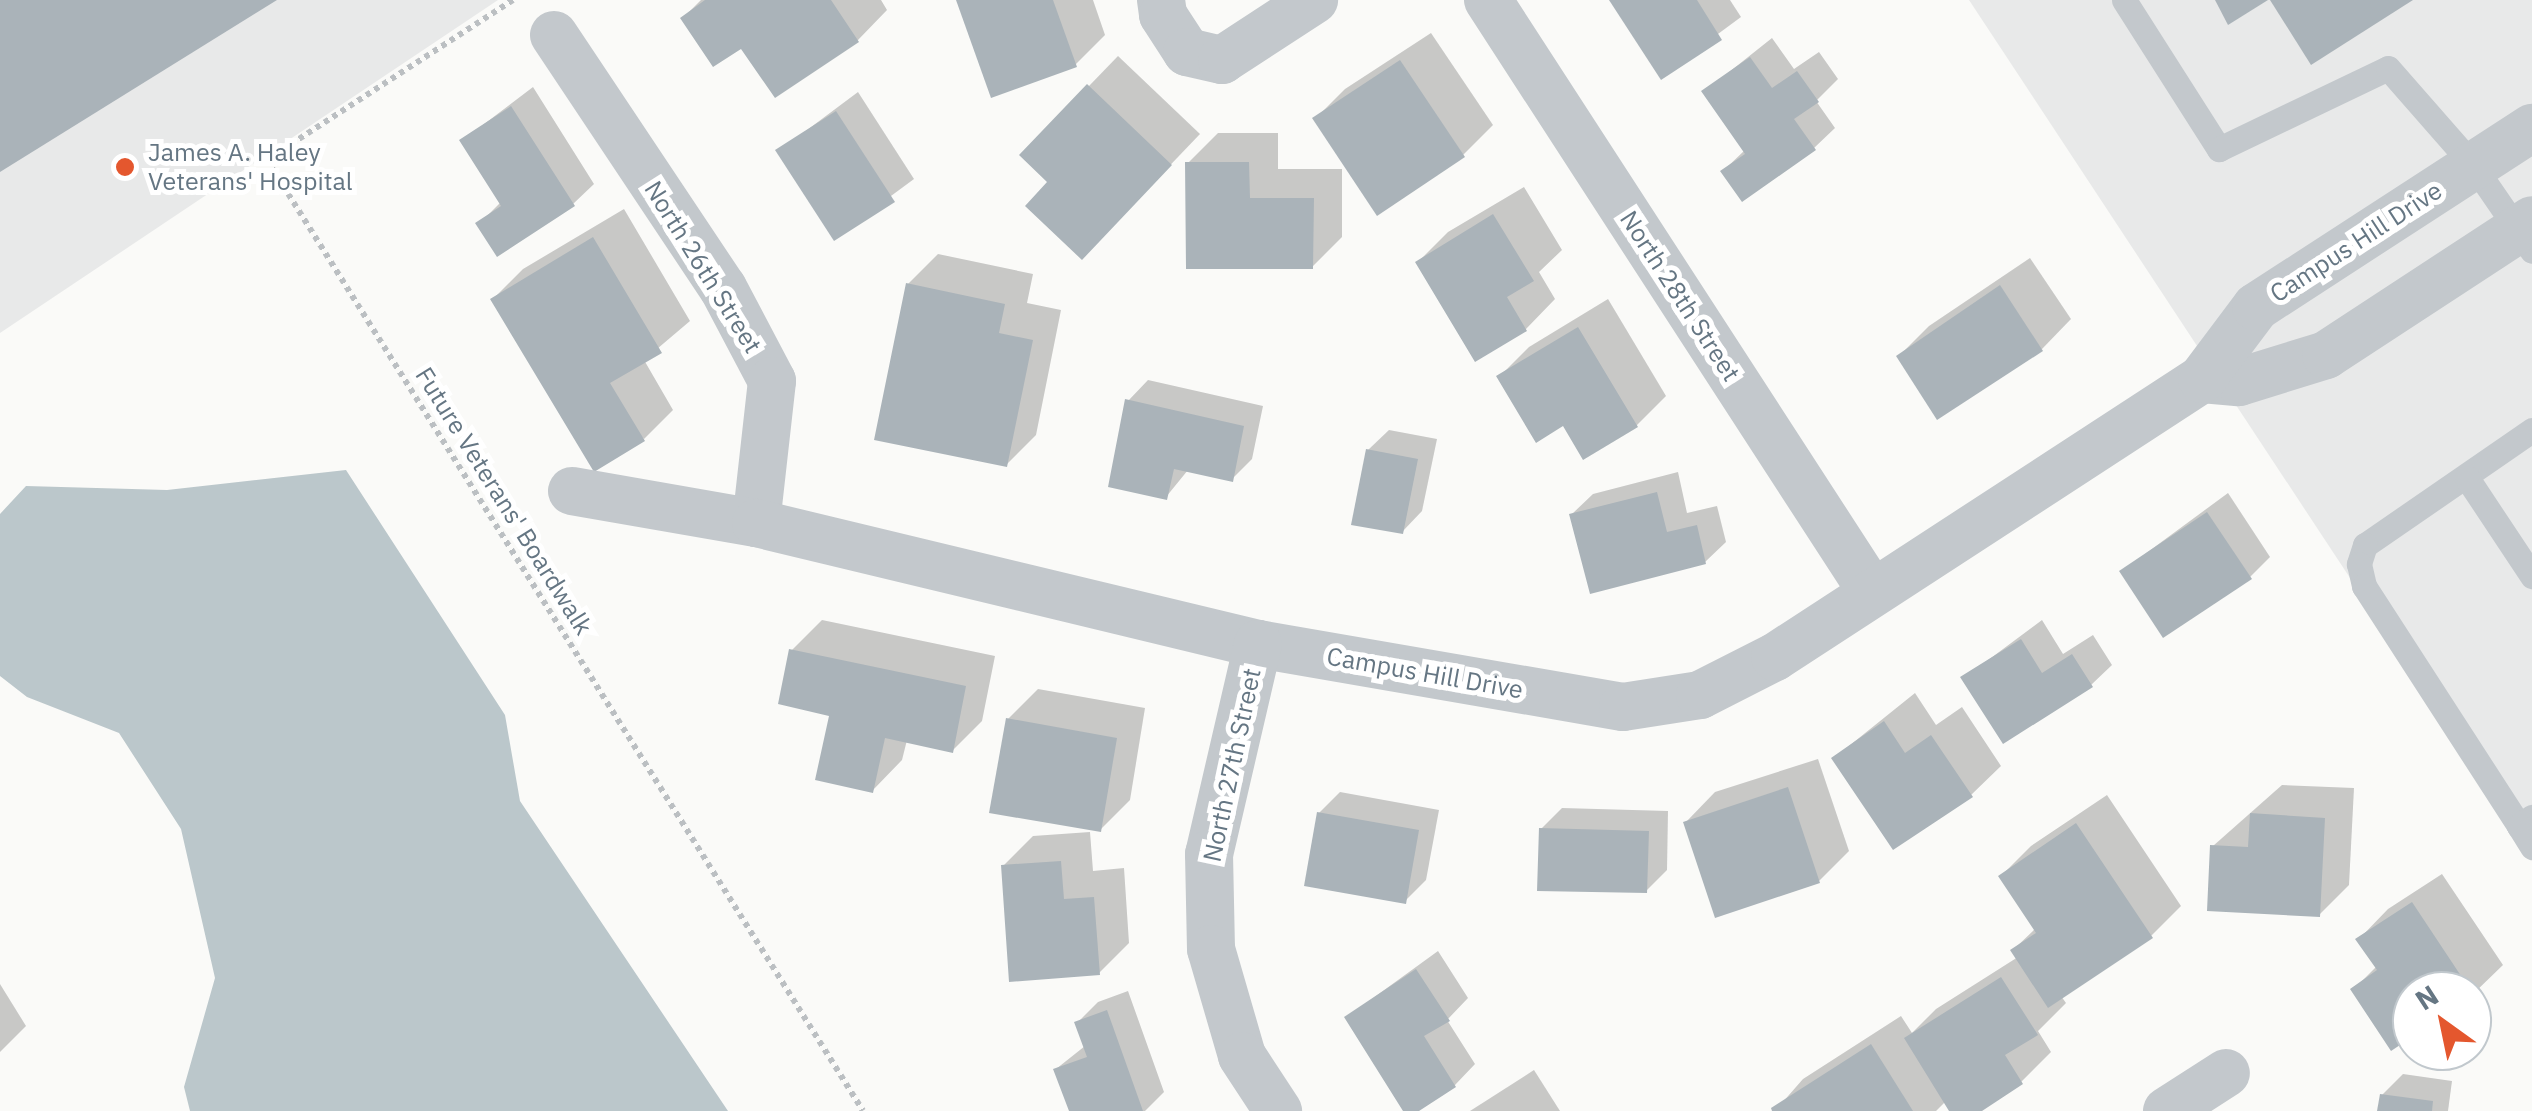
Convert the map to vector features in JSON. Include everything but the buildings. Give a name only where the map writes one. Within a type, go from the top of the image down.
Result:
[{"type":"street","points":[[1161,0],[1163,15],[1187,52],[1222,60],[1314,0]]},
{"type":"street","name":"North 28th Street","points":[[1488,0],[1872,592]]},
{"type":"street","name":"North 26th Street","points":[[554,35],[722,288],[772,381],[756,523]]},
{"type":"street","name":"Campus Hill Drive","points":[[572,490],[756,523],[1258,644],[1623,707],[1700,694],[1775,657],[2202,379],[2256,307],[2532,128]]},
{"type":"street","points":[[2202,379],[2239,382],[2326,355],[2527,233]]},
{"type":"street","name":"North 27th Street","points":[[1258,644],[1209,854],[1210,948],[1242,1056],[1278,1111]]},
{"type":"street","points":[[2167,1111],[2226,1074]]},
{"type":"lane","points":[[2124,0],[2220,149],[2388,68],[2527,233]]},
{"type":"lane","points":[[2528,830],[2364,586],[2359,564],[2366,545],[2468,478],[2532,430]]},
{"type":"lane","points":[[2468,478],[2532,576]]},
{"type":"path","name":"Future Veterans' Boardwalk","points":[[512,0],[267,160],[863,1111]]},
{"type":"shaded area","name":"James A. Haley Veterans' Hospital","points":[[0,0],[498,0],[0,333]]},
{"type":"shaded area","points":[[1969,0],[2532,0],[2532,854]]},
{"type":"shaded area","points":[[346,470],[505,715],[520,801],[728,1111],[190,1111],[184,1087],[215,978],[181,829],[119,733],[27,697],[0,676],[0,514],[26,486],[167,490]]},
{"type":"place","name":"James A. Haley Veterans' Hospital","points":[[125,167]]}]
